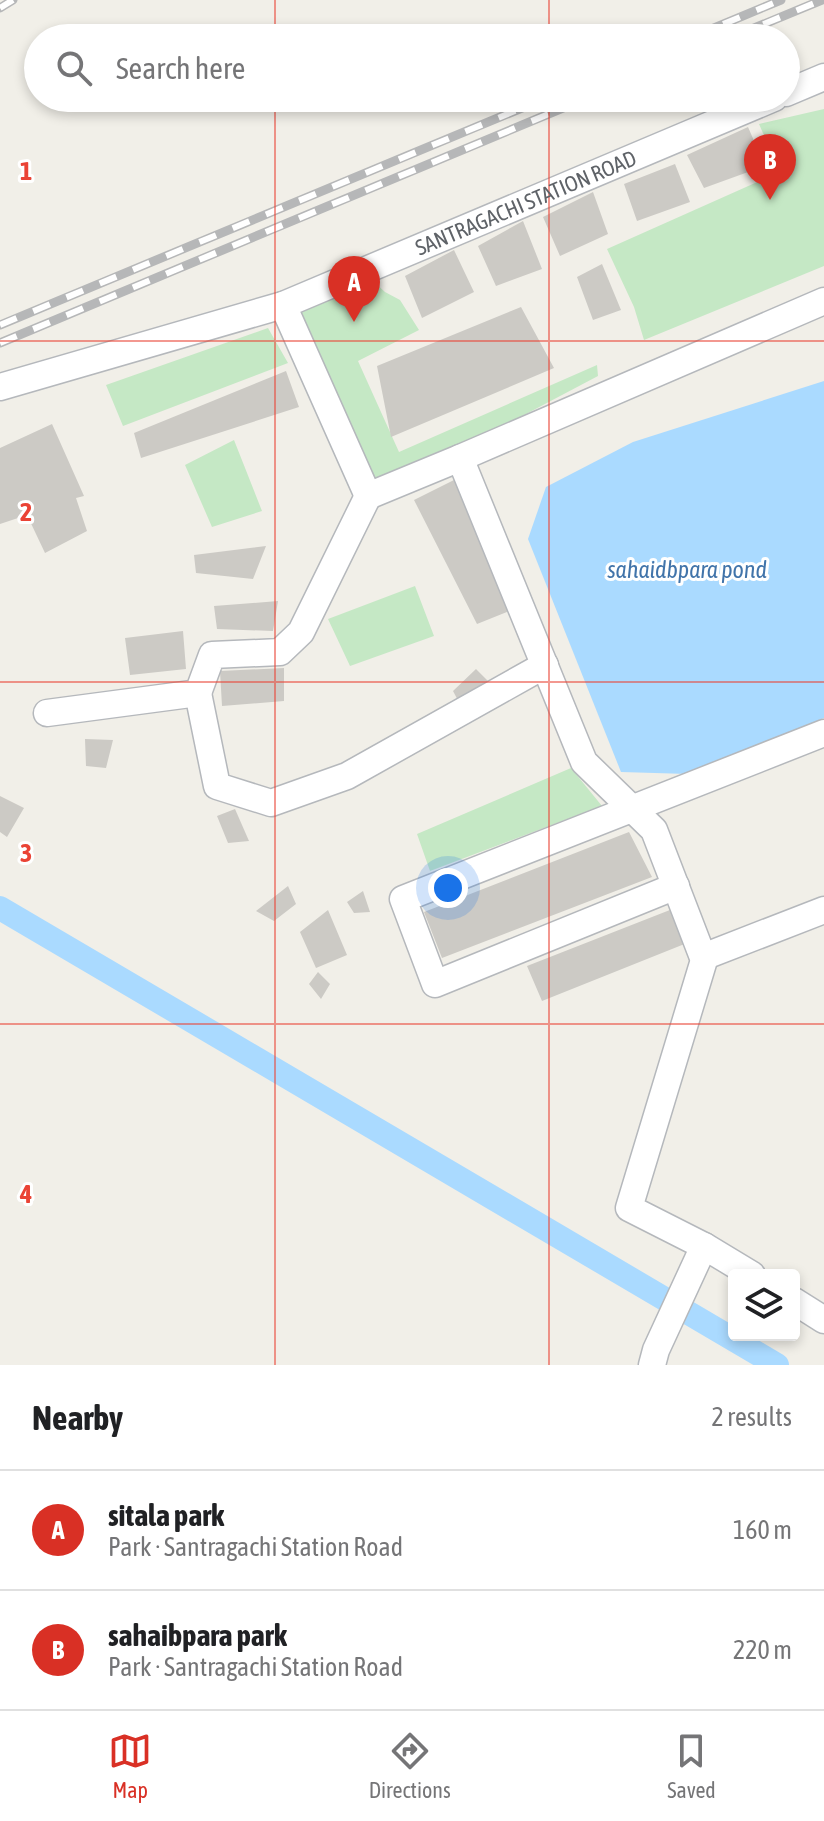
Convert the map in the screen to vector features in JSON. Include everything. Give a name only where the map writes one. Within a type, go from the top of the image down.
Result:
[{"type":"street","points":[[800,87],[824,77]]},
{"type":"street","name":"SANTRAGACHI STATION ROAD","points":[[0,387],[283,305],[741,112]]},
{"type":"street","points":[[545,665],[347,776],[271,803],[217,786],[198,693],[212,655],[280,652],[301,632],[368,496],[824,301]]},
{"type":"street","points":[[283,305],[368,496]]},
{"type":"street","points":[[460,458],[584,762],[654,830],[703,957],[629,1208],[701,1253],[738,1269]]},
{"type":"street","points":[[47,713],[198,693]]},
{"type":"street","points":[[676,886],[435,984],[403,899],[824,733]]},
{"type":"street","points":[[703,957],[824,910]]},
{"type":"street","points":[[654,1358],[701,1253]]},
{"type":"street","points":[[800,1305],[824,1320]]},
{"type":"green space","points":[[824,109],[824,266],[644,340],[634,307],[607,249],[780,172],[759,124]]},
{"type":"green space","points":[[373,281],[400,300],[419,330],[358,361],[399,452],[597,365],[598,376],[475,441],[374,482],[297,313]]},
{"type":"green space","points":[[268,328],[288,363],[123,426],[106,385]]},
{"type":"green space","points":[[234,440],[262,511],[212,527],[185,465]]},
{"type":"green space","points":[[415,586],[434,636],[350,666],[328,619]]},
{"type":"green space","points":[[571,768],[602,806],[430,871],[417,834]]},
{"type":"water","name":"sahaidbpara pond","points":[[824,381],[824,718],[688,774],[621,772],[528,539],[546,487],[633,442]]},
{"type":"building","points":[[748,127],[765,166],[704,188],[687,155]]},
{"type":"building","points":[[675,164],[690,202],[637,221],[624,184]]},
{"type":"building","points":[[593,192],[608,234],[560,256],[543,217]]},
{"type":"building","points":[[523,221],[542,269],[496,286],[478,246]]},
{"type":"building","points":[[454,250],[474,292],[422,318],[405,276]]},
{"type":"building","points":[[602,264],[621,310],[593,320],[577,277]]},
{"type":"building","points":[[521,307],[554,368],[391,437],[377,366]]},
{"type":"building","points":[[286,371],[299,407],[141,458],[134,433]]},
{"type":"building","points":[[52,424],[84,496],[76,498],[87,531],[45,553],[27,515],[0,524],[0,448]]},
{"type":"building","points":[[454,480],[512,610],[477,624],[414,500]]},
{"type":"building","points":[[266,546],[253,579],[196,573],[194,555]]},
{"type":"building","points":[[278,601],[273,631],[217,629],[214,606]]},
{"type":"building","points":[[183,631],[186,669],[130,675],[125,638]]},
{"type":"building","points":[[284,668],[284,701],[222,706],[220,671]]},
{"type":"building","points":[[476,669],[490,683],[462,708],[453,691]]},
{"type":"building","points":[[85,739],[113,740],[106,768],[86,766]]},
{"type":"building","points":[[0,796],[24,808],[7,837],[0,832]]},
{"type":"building","points":[[235,809],[249,841],[228,843],[217,816]]},
{"type":"building","points":[[629,832],[652,877],[442,958],[424,912]]},
{"type":"building","points":[[288,886],[296,904],[274,921],[256,911]]},
{"type":"building","points":[[363,891],[370,912],[354,913],[347,902]]},
{"type":"building","points":[[675,908],[687,943],[542,1001],[527,966]]},
{"type":"building","points":[[328,910],[347,955],[316,968],[300,932]]},
{"type":"building","points":[[318,972],[330,984],[321,999],[309,984]]},
{"type":"waterway","points":[[0,908],[777,1365]]},
{"type":"railway","points":[[0,8],[13,0]]},
{"type":"railway","points":[[724,24],[781,0]]},
{"type":"railway","points":[[764,24],[822,0]]},
{"type":"railway","points":[[0,325],[512,112]]},
{"type":"railway","points":[[0,343],[553,112]]},
{"type":"place","name":"sahaibpara park","points":[[770,200]]},
{"type":"place","name":"sitala park","points":[[354,322]]}]
